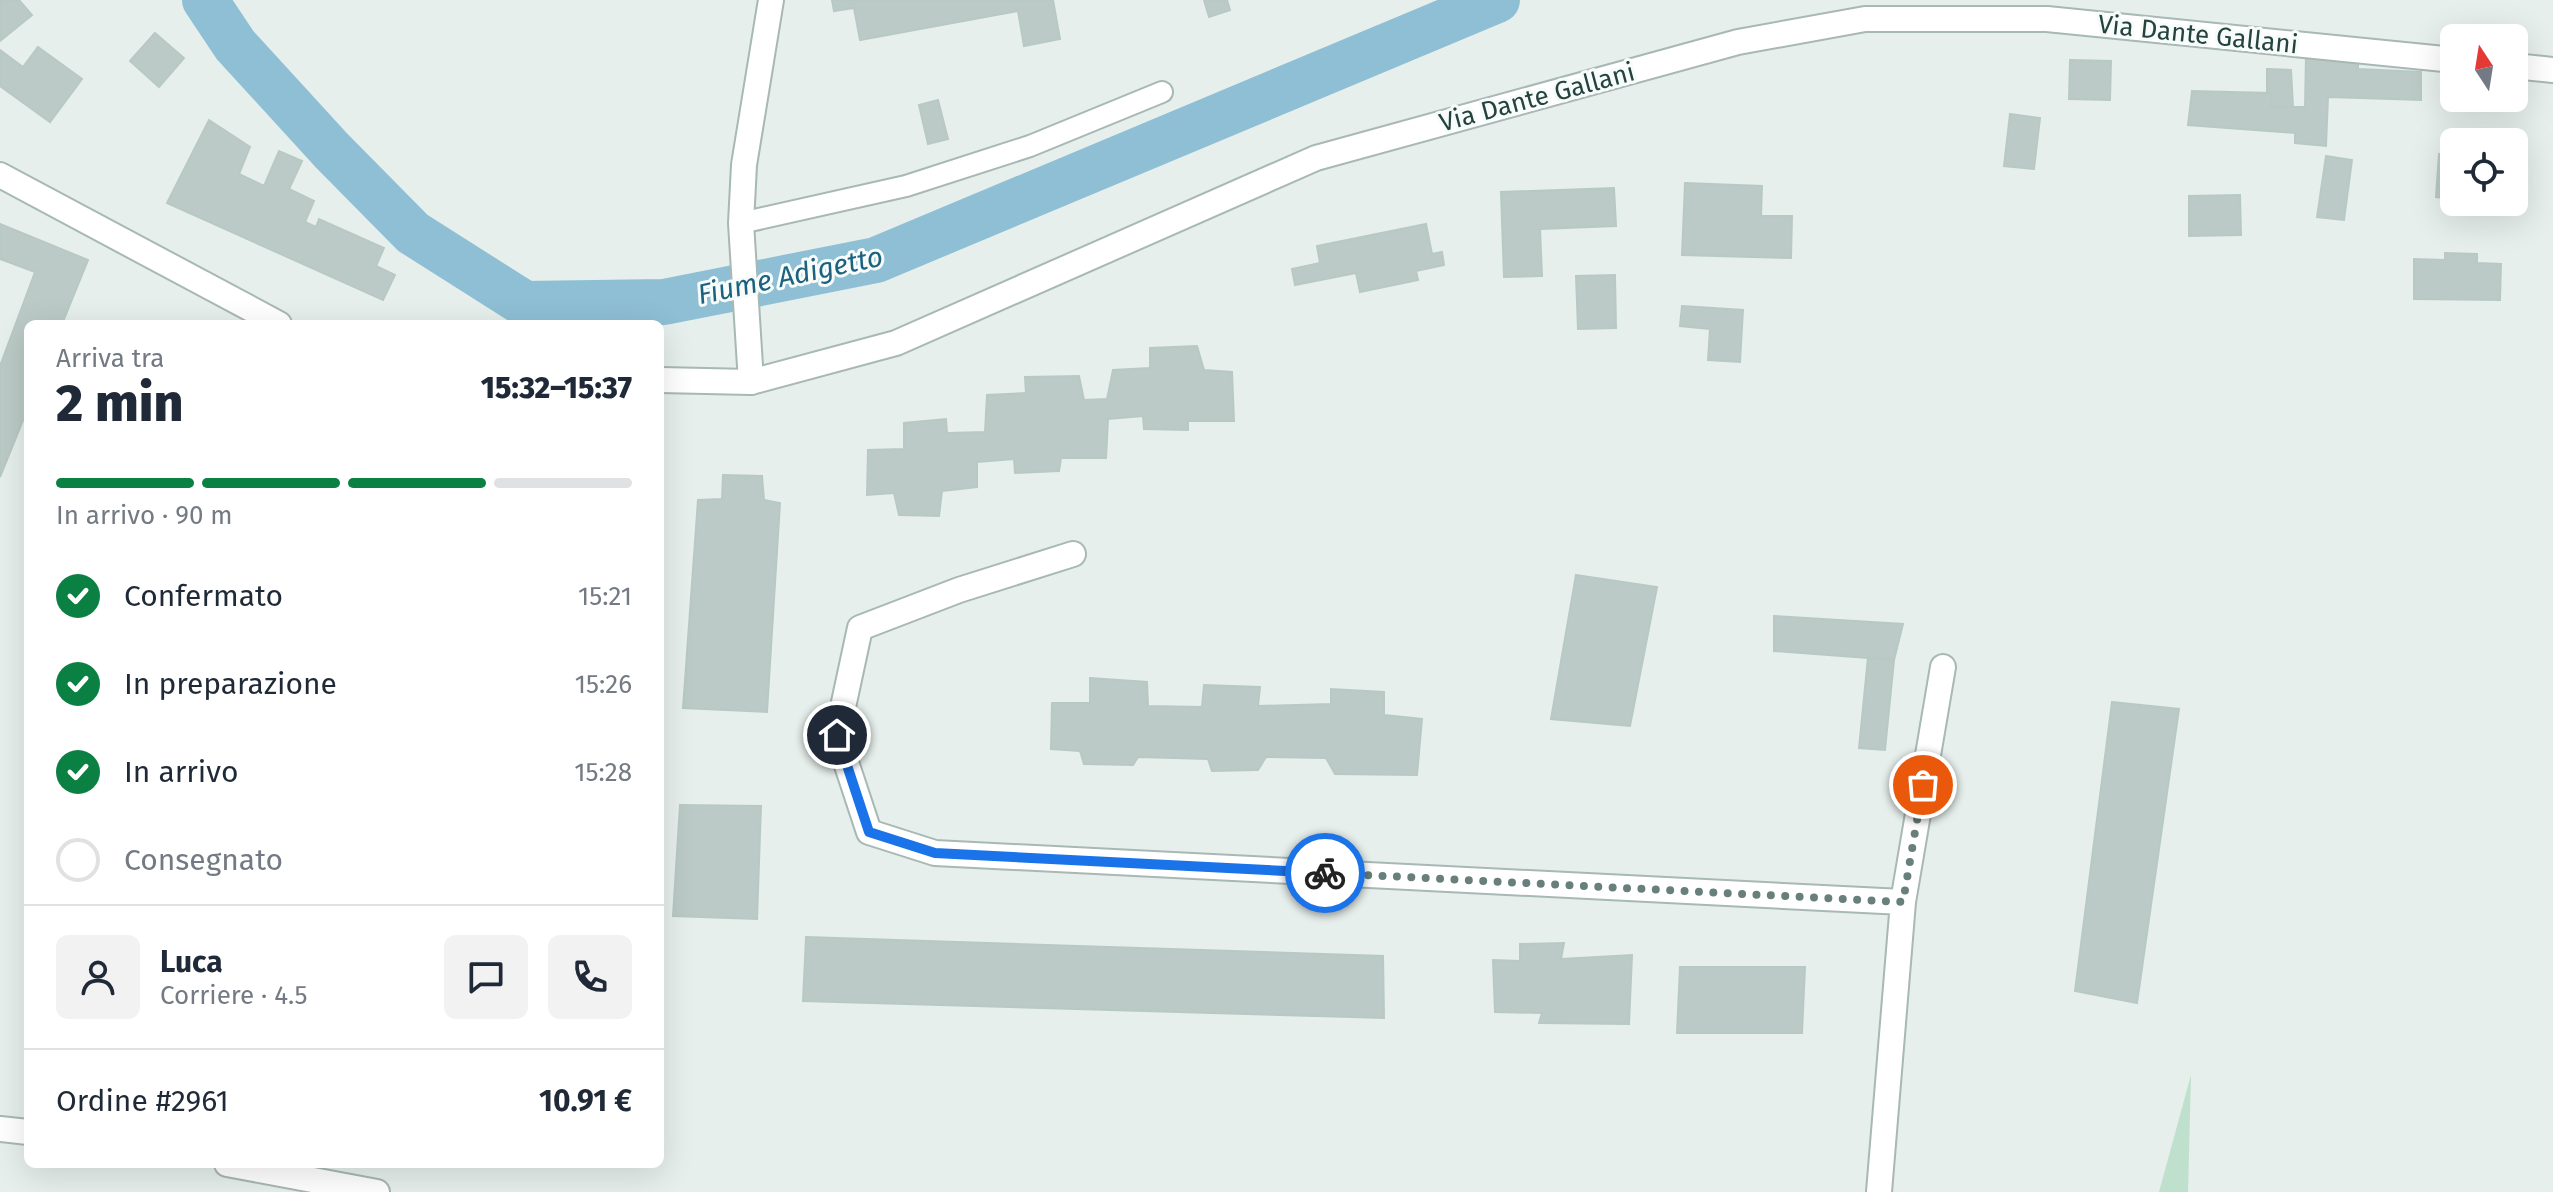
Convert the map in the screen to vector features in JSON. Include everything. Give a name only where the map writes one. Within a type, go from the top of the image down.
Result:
[{"type":"street","points":[[751,372],[741,233],[744,165],[771,0]]},
{"type":"street","name":"Via Dante Gallani","points":[[664,380],[751,372],[896,343],[1316,158],[1738,42],[1865,19],[2047,19],[2440,59]]},
{"type":"street","points":[[2528,67],[2553,70]]},
{"type":"street","points":[[0,175],[272,320]]},
{"type":"street","points":[[1073,554],[959,590],[860,628],[837,735],[869,832],[935,853],[1903,902]]},
{"type":"street","points":[[1879,1192],[1903,902],[1943,667]]},
{"type":"street","points":[[0,1129],[24,1132]]},
{"type":"street","points":[[248,1168],[377,1192]]},
{"type":"lane","points":[[741,233],[906,186],[1030,146],[1162,92]]},
{"type":"green space","points":[[2191,1075],[2188,1192],[2159,1192]]},
{"type":"building","points":[[0,0],[19,0],[32,15],[0,41]]},
{"type":"building","points":[[832,0],[1053,0],[1060,39],[1024,46],[1018,11],[860,40],[854,8],[834,11]]},
{"type":"building","points":[[1204,0],[1227,0],[1230,10],[1209,17]]},
{"type":"building","points":[[155,33],[184,58],[159,87],[130,61]]},
{"type":"building","points":[[38,47],[82,79],[50,122],[0,86],[0,50],[23,67]]},
{"type":"building","points":[[2306,55],[2358,57],[2358,69],[2421,72],[2421,100],[2328,97],[2326,146],[2295,143],[2295,133],[2188,125],[2192,91],[2272,93],[2271,107],[2305,107]]},
{"type":"building","points":[[2070,60],[2111,61],[2110,100],[2069,99]]},
{"type":"building","points":[[2267,69],[2291,70],[2293,107],[2271,107],[2272,93],[2267,93]]},
{"type":"building","points":[[938,100],[948,139],[928,144],[919,105]]},
{"type":"building","points":[[2010,114],[2040,118],[2034,169],[2004,166]]},
{"type":"building","points":[[209,120],[250,147],[239,174],[264,186],[279,151],[302,161],[289,189],[314,201],[305,222],[316,227],[319,219],[384,248],[376,266],[395,275],[383,300],[167,203]]},
{"type":"building","points":[[2439,154],[2440,154],[2440,197],[2436,197]]},
{"type":"building","points":[[2326,156],[2352,160],[2344,220],[2317,217]]},
{"type":"building","points":[[1685,183],[1762,186],[1761,216],[1792,216],[1791,258],[1682,255]]},
{"type":"building","points":[[1614,188],[1616,226],[1540,229],[1542,276],[1504,277],[1501,192]]},
{"type":"building","points":[[2240,195],[2241,235],[2189,236],[2189,196]]},
{"type":"building","points":[[0,224],[88,260],[64,320],[24,320],[24,418],[0,477],[0,366],[35,272],[0,259]]},
{"type":"building","points":[[1426,224],[1432,254],[1442,252],[1444,265],[1416,271],[1418,280],[1360,292],[1356,273],[1295,285],[1292,269],[1320,263],[1317,246]]},
{"type":"building","points":[[2445,253],[2477,254],[2477,263],[2501,264],[2500,300],[2414,299],[2414,259],[2445,260]]},
{"type":"building","points":[[1615,275],[1616,328],[1578,329],[1576,276]]},
{"type":"building","points":[[1682,306],[1743,310],[1740,362],[1708,360],[1710,329],[1680,326]]},
{"type":"building","points":[[1197,346],[1204,370],[1232,372],[1234,421],[1188,421],[1188,430],[1144,429],[1143,416],[1108,419],[1106,458],[1061,458],[1059,471],[1015,473],[1014,459],[977,462],[977,487],[942,491],[939,516],[899,515],[894,493],[867,495],[868,450],[904,449],[904,423],[946,419],[947,433],[985,432],[987,395],[1026,393],[1025,377],[1079,376],[1084,400],[1107,399],[1113,370],[1150,368],[1150,348]]},
{"type":"building","points":[[723,475],[762,476],[764,500],[780,503],[767,712],[683,708],[698,500],[722,499]]},
{"type":"building","points":[[1576,575],[1657,587],[1630,726],[1551,719]]},
{"type":"building","points":[[1774,616],[1903,624],[1894,660],[1774,651]]},
{"type":"building","points":[[1868,657],[1894,660],[1885,750],[1859,748]]},
{"type":"building","points":[[1090,678],[1147,682],[1148,706],[1202,707],[1204,685],[1260,687],[1258,706],[1331,704],[1331,689],[1384,692],[1384,715],[1422,719],[1417,775],[1335,774],[1326,758],[1266,757],[1258,770],[1212,771],[1208,759],[1138,757],[1133,765],[1084,764],[1080,751],[1051,749],[1052,703],[1090,703]]},
{"type":"building","points":[[2112,702],[2179,709],[2137,1003],[2075,991]]},
{"type":"building","points":[[680,805],[761,806],[757,919],[673,916]]},
{"type":"building","points":[[806,937],[1383,956],[1384,1018],[803,1001]]},
{"type":"building","points":[[1564,943],[1561,959],[1632,955],[1629,1024],[1539,1023],[1542,1013],[1495,1012],[1493,960],[1520,961],[1520,944]]},
{"type":"building","points":[[1680,967],[1805,967],[1802,1033],[1677,1033]]},
{"type":"waterway","name":"Fiume Adigetto","points":[[205,0],[235,45],[332,151],[413,233],[525,304],[664,302],[876,260],[1497,0]]},
{"type":"way so far","points":[[1325,873],[1903,902],[1923,785]]},
{"type":"route","points":[[837,735],[869,832],[935,853],[1325,873]]}]
